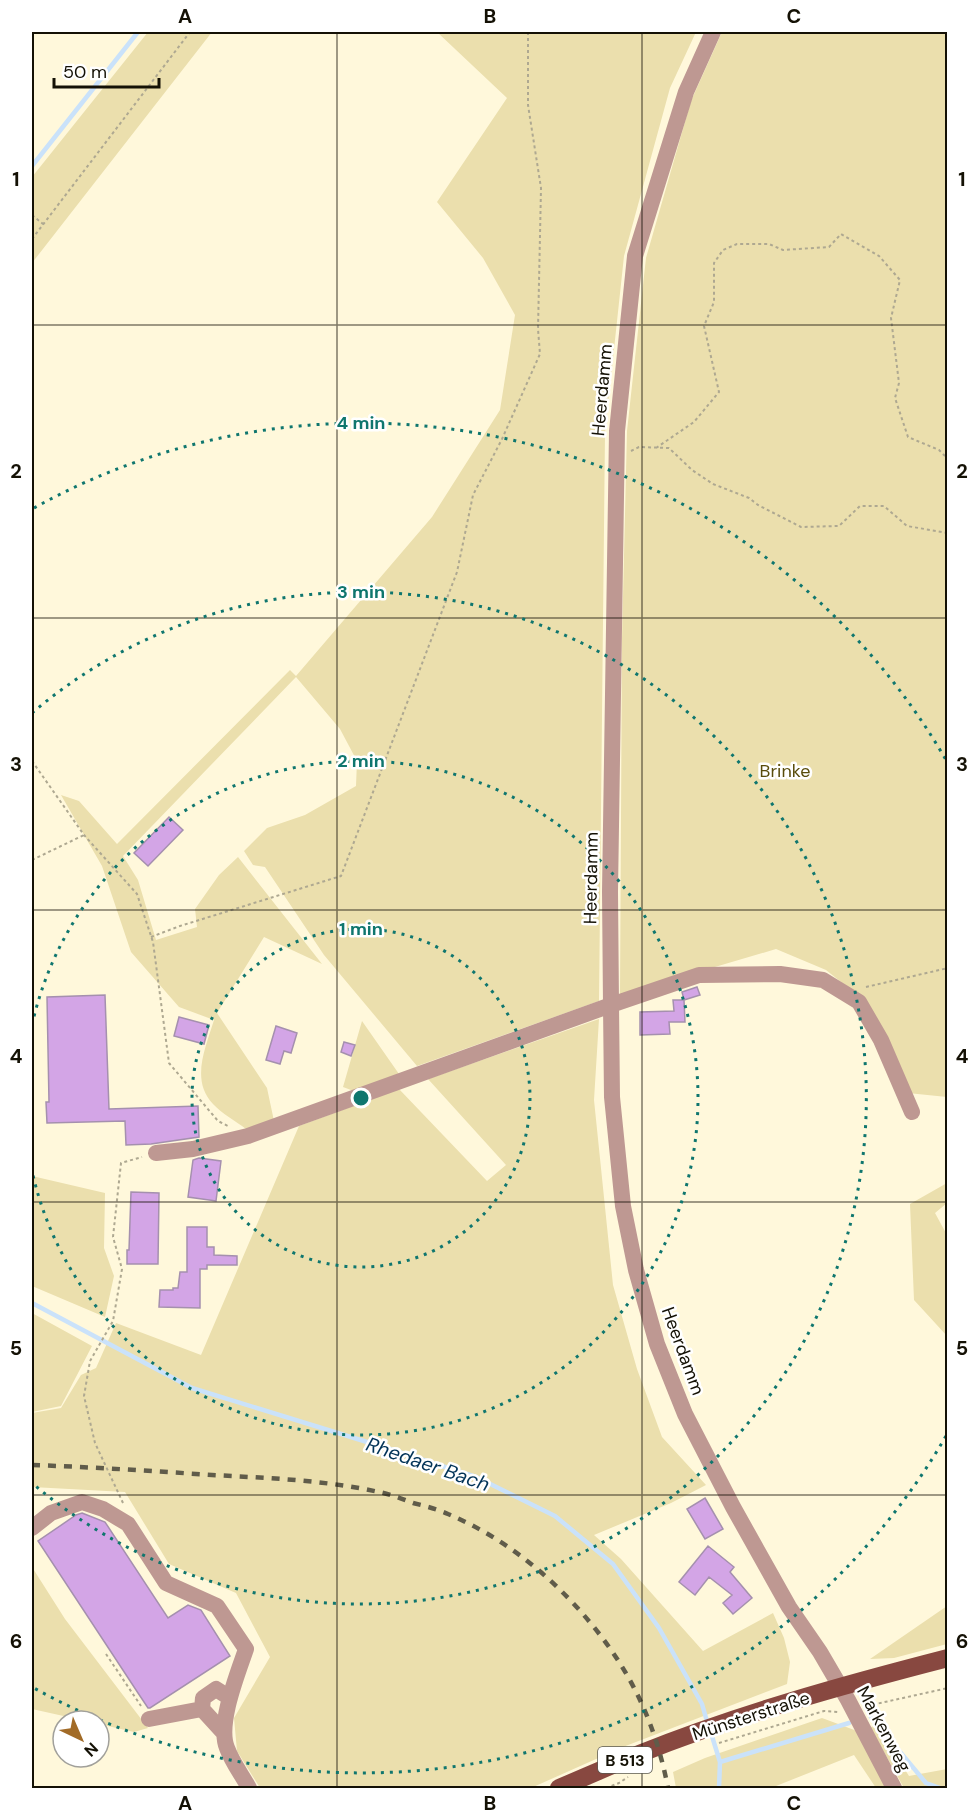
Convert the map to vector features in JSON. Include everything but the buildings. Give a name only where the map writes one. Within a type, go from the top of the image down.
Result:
[{"type":"main road","name":"Münsterstraße","points":[[559,1788],[638,1754],[693,1734],[840,1687],[948,1658]]},
{"type":"street","name":"Heerdamm","points":[[713,32],[686,92],[635,256],[616,431],[610,892],[612,1097],[623,1206],[636,1270],[657,1344],[685,1414],[733,1507],[789,1607],[820,1652],[840,1687]]},
{"type":"street","points":[[156,1153],[193,1149],[248,1136],[699,975],[780,974],[823,980],[859,1002],[881,1040],[912,1112]]},
{"type":"street","points":[[32,1528],[51,1513],[82,1502],[103,1509],[128,1524],[166,1583],[218,1606],[246,1649],[223,1732],[226,1747],[249,1788]]},
{"type":"street","name":"Markenweg","points":[[840,1687],[894,1788]]},
{"type":"street","points":[[223,1732],[202,1708],[203,1698],[216,1689],[231,1698]]},
{"type":"street","points":[[149,1719],[202,1708]]},
{"type":"path","points":[[32,239],[190,32]]},
{"type":"path","points":[[151,937],[341,876],[457,572],[473,495],[502,439],[540,354],[538,329],[541,188],[528,105],[528,32]]},
{"type":"path","points":[[32,215],[43,224]]},
{"type":"path","points":[[656,448],[694,422],[719,392],[704,326],[714,302],[714,263],[723,250],[737,244],[769,244],[783,250],[829,247],[841,234],[879,255],[900,280],[891,318],[899,383],[895,398],[908,437],[939,450],[948,459]]},
{"type":"path","points":[[616,461],[639,447],[669,448],[692,470],[713,484],[749,498],[801,527],[839,526],[860,506],[884,506],[907,526],[948,533]]},
{"type":"path","points":[[32,761],[84,835],[137,894],[151,937],[169,1063],[218,1121],[248,1136]]},
{"type":"path","points":[[32,860],[84,835]]},
{"type":"path","points":[[843,992],[948,968]]},
{"type":"path","points":[[128,1524],[123,1503],[95,1443],[84,1396],[90,1361],[113,1321],[122,1269],[113,1237],[121,1163],[156,1153]]},
{"type":"path","points":[[106,1654],[149,1719]]},
{"type":"green space","points":[[148,32],[212,32],[32,263],[32,177]]},
{"type":"green space","points":[[437,32],[696,32],[670,88],[624,256],[605,433],[599,1001],[417,1066],[324,955],[265,867],[253,865],[244,851],[267,828],[305,815],[356,786],[357,761],[340,729],[296,677],[123,856],[138,880],[156,940],[197,927],[195,909],[219,875],[238,857],[322,964],[264,937],[217,1013],[267,1088],[274,1121],[246,1129],[213,1104],[202,1085],[204,1052],[214,1020],[179,1007],[131,952],[102,866],[61,795],[79,801],[117,844],[290,670],[296,676],[432,517],[500,410],[515,315],[483,258],[437,202],[507,98]]},
{"type":"green space","name":"Brinke","points":[[722,32],[947,32],[947,1097],[898,1092],[861,998],[826,970],[776,949],[620,995],[622,639],[627,431],[646,258],[691,101]]},
{"type":"green space","points":[[599,1019],[594,1100],[613,1285],[637,1369],[662,1437],[706,1485],[671,1503],[594,1535],[621,1559],[703,1651],[773,1613],[784,1638],[790,1662],[787,1684],[623,1747],[531,1788],[260,1788],[237,1751],[234,1718],[270,1657],[236,1593],[169,1564],[125,1492],[32,1487],[32,1413],[61,1408],[81,1375],[96,1368],[116,1323],[201,1355],[299,1126],[399,1089],[487,1181],[506,1165],[428,1079]]},
{"type":"green space","points":[[362,1021],[399,1074],[359,1093],[343,1087]]},
{"type":"green space","points":[[32,1176],[105,1193],[104,1248],[114,1276],[105,1317],[32,1286]]},
{"type":"green space","points":[[947,1183],[947,1203],[935,1213],[947,1235],[947,1336],[914,1300],[910,1204]]},
{"type":"green space","points":[[32,1313],[92,1346],[61,1406],[32,1412]]},
{"type":"green space","points":[[32,1567],[65,1619],[148,1728],[134,1732],[111,1727],[111,1709],[51,1709],[51,1713],[32,1709]]},
{"type":"green space","points":[[947,1606],[947,1644],[894,1658],[870,1659]]},
{"type":"green space","points":[[822,1718],[857,1731],[887,1788],[876,1788],[854,1755],[771,1788],[676,1788],[673,1772],[705,1758]]},
{"type":"green space","points":[[877,1726],[909,1776],[947,1769],[947,1788],[904,1788],[870,1727]]},
{"type":"waterway","points":[[32,166],[138,32]]},
{"type":"waterway","name":"Rhedaer Bach","points":[[32,1303],[192,1388],[476,1477],[555,1516],[613,1564],[659,1628],[702,1704],[708,1725]]},
{"type":"waterway","points":[[871,1717],[926,1783],[940,1788]]},
{"type":"waterway","points":[[720,1762],[849,1723]]},
{"type":"waterway","name":"Rhedaer Bach","points":[[711,1733],[720,1762],[719,1788]]},
{"type":"railway","points":[[32,1465],[317,1482],[387,1494],[440,1511],[469,1524],[509,1547],[545,1576],[578,1608],[607,1644],[631,1682],[650,1722],[668,1788]]}]
